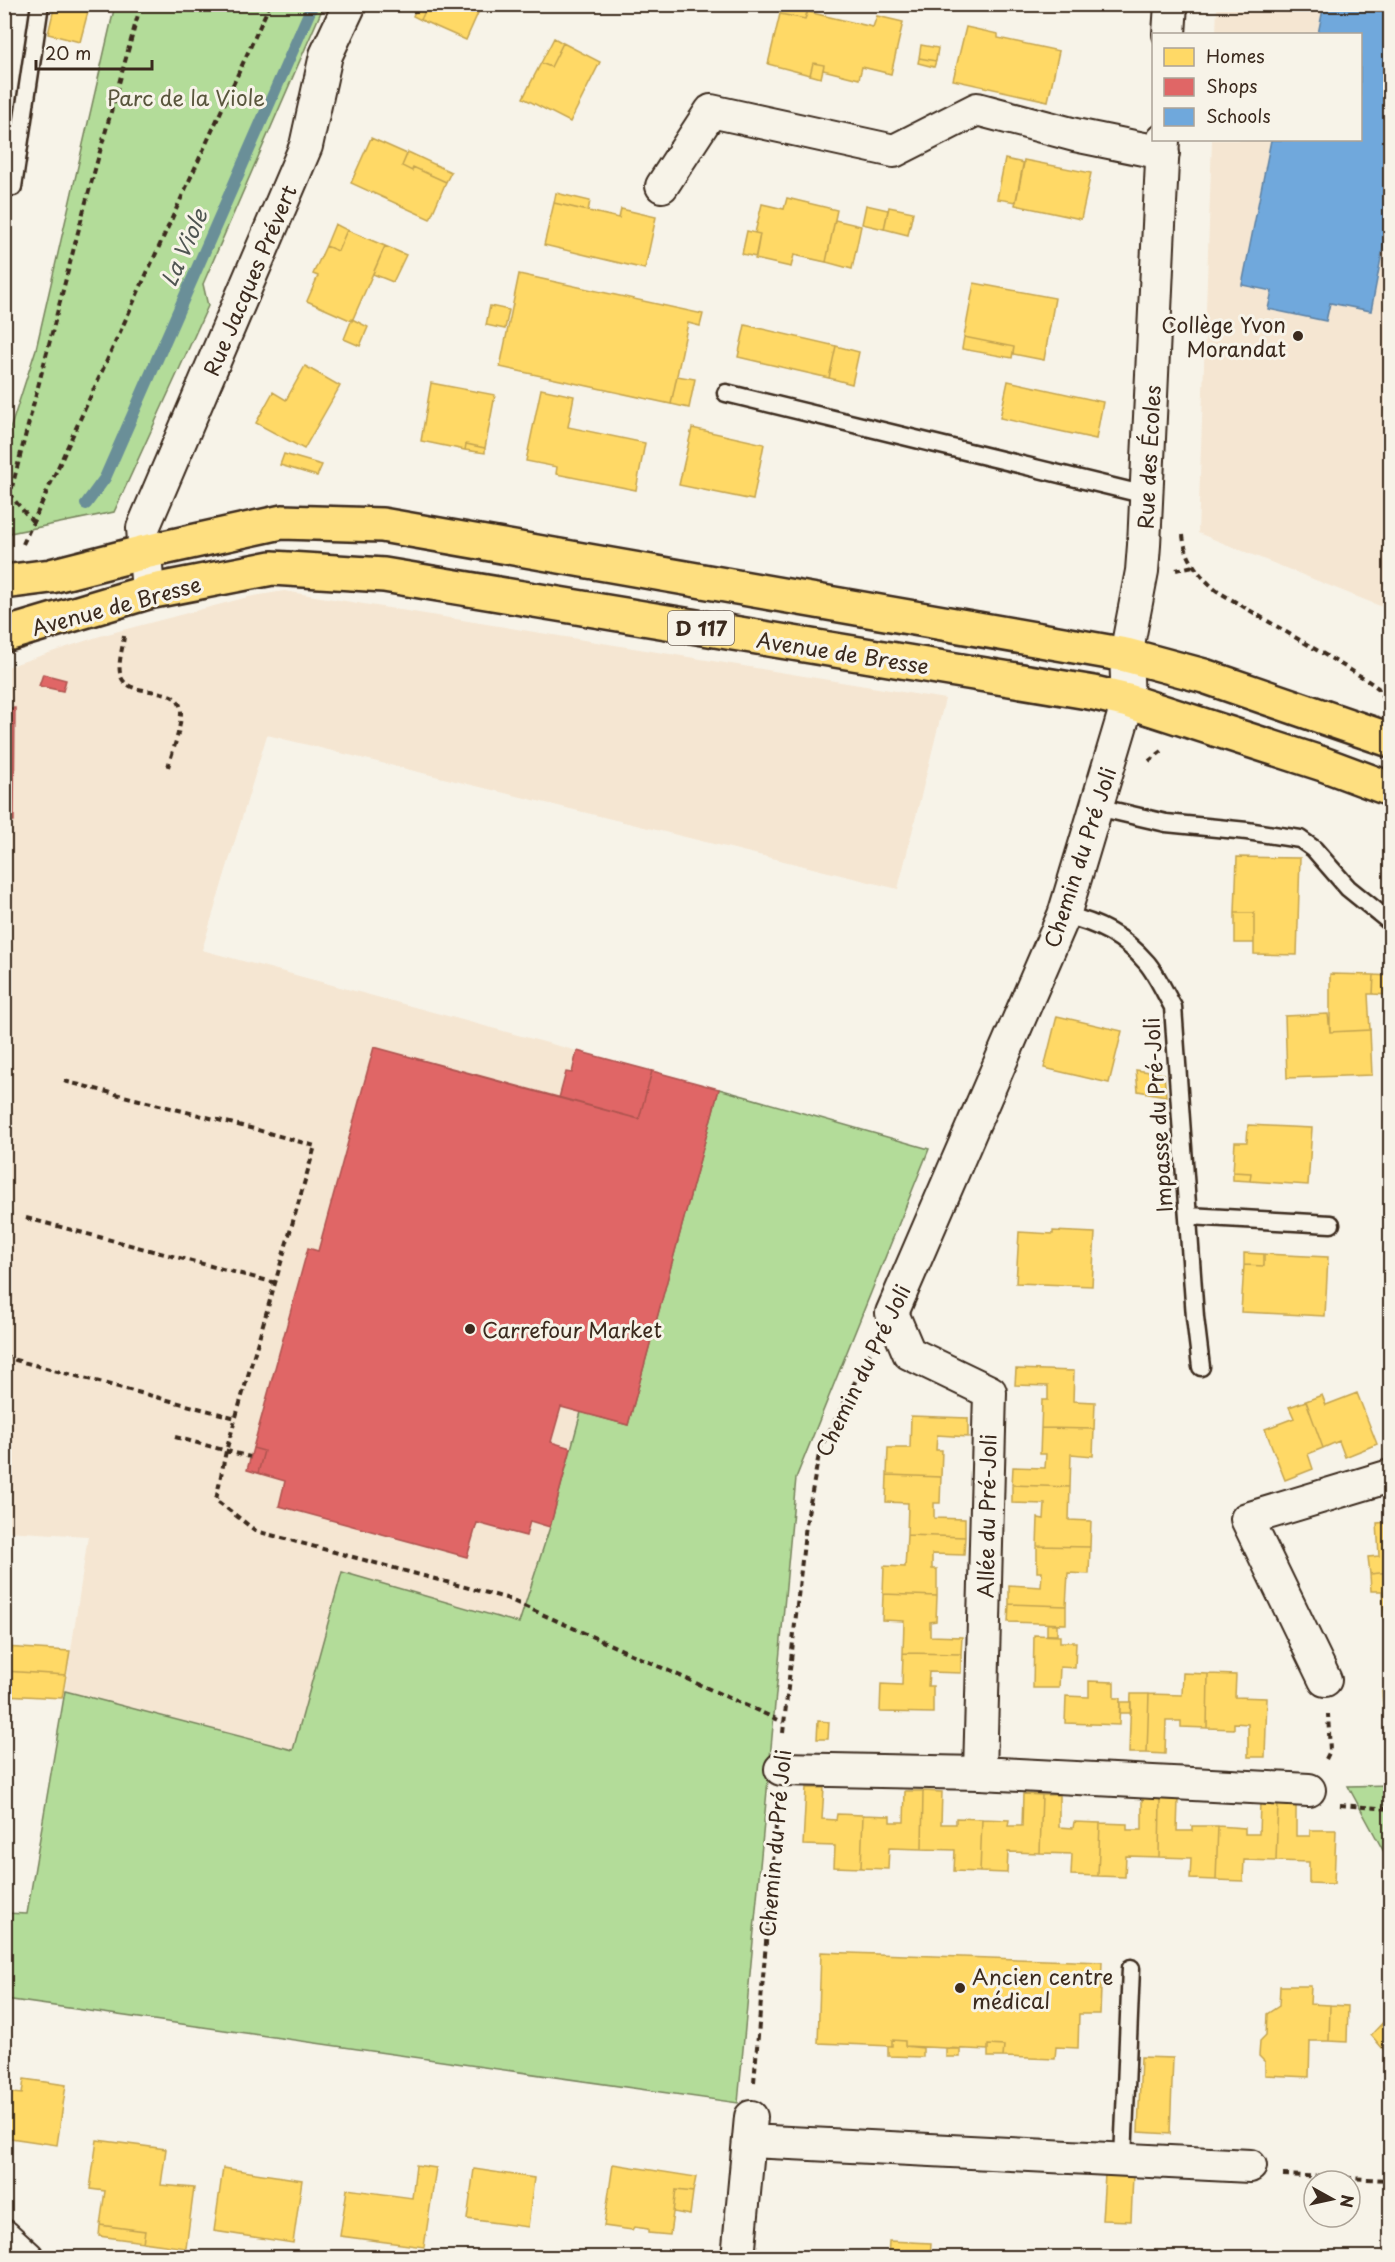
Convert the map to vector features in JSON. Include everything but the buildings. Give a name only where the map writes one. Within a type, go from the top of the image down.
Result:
[{"type":"main road","name":"Avenue de Bresse","points":[[4,582],[51,576],[145,552],[282,522],[382,525],[1126,655],[1204,676],[1382,736]]},
{"type":"main road","name":"Avenue de Bresse","points":[[4,635],[148,592],[272,568],[384,575],[1094,693],[1128,701],[1323,764],[1390,789]]},
{"type":"street","name":"Rue Jacques Prévert","points":[[148,592],[143,528],[306,146],[326,55],[350,4]]},
{"type":"street","points":[[1169,33],[1171,4]]},
{"type":"street","points":[[662,186],[711,111],[894,151],[977,109],[1075,135],[1163,146]]},
{"type":"street","name":"Rue des Écoles","points":[[1128,701],[1126,655],[1142,571],[1163,146]]},
{"type":"street","name":"Chemin du Pré Joli","points":[[892,1312],[1064,915],[1128,701]]},
{"type":"street","name":"Allée du Pré-Joli","points":[[892,1312],[909,1353],[990,1392],[980,1773]]},
{"type":"street","points":[[1325,1680],[1247,1519],[1390,1476]]},
{"type":"street","points":[[781,1769],[980,1773],[1309,1790]]},
{"type":"street","points":[[738,2258],[750,2129],[1123,2159],[1250,2166]]},
{"type":"street","points":[[4,2236],[28,2258]]},
{"type":"lane","points":[[13,187],[40,4]]},
{"type":"lane","points":[[726,393],[1146,495]]},
{"type":"lane","points":[[1101,793],[1166,823],[1300,838],[1314,849],[1348,888],[1390,922]]},
{"type":"lane","name":"Impasse du Pré-Joli","points":[[1064,915],[1093,922],[1126,942],[1148,964],[1173,1007],[1195,1317],[1201,1367]]},
{"type":"lane","points":[[1188,1216],[1331,1224]]},
{"type":"lane","points":[[1123,2159],[1131,1968]]},
{"type":"path","points":[[33,522],[10,495],[84,210],[141,4]]},
{"type":"path","points":[[21,549],[270,4]]},
{"type":"path","points":[[1183,533],[1193,566],[1199,575],[1217,591],[1378,688],[1384,700],[1382,736]]},
{"type":"path","points":[[125,629],[120,673],[125,683],[136,688],[168,694],[178,701],[182,711],[168,767]]},
{"type":"path","points":[[1101,793],[1129,784],[1139,768],[1163,749],[1173,750]]},
{"type":"path","points":[[64,1081],[254,1128],[315,1146],[226,1451],[216,1500],[256,1530],[507,1598],[783,1722]]},
{"type":"path","points":[[26,1218],[276,1283]]},
{"type":"path","name":"Chemin du Pré Joli","points":[[750,2129],[781,1769],[783,1722],[806,1524],[820,1449],[892,1312]]},
{"type":"path","points":[[4,1357],[236,1418]]},
{"type":"path","points":[[175,1437],[250,1457]]},
{"type":"path","points":[[1325,1680],[1330,1751],[1309,1790],[1319,1803],[1390,1809]]},
{"type":"path","points":[[1250,2166],[1286,2176],[1390,2180]]},
{"type":"shaded area","name":"Collège Yvon Morandat","points":[[1217,5],[1390,5],[1390,610],[1198,533],[1212,141],[1362,141],[1362,33],[1216,33]]},
{"type":"shaded area","points":[[284,591],[945,699],[898,889],[267,735],[202,950],[719,1089],[628,1425],[581,1412],[550,1527],[519,1623],[342,1572],[293,1750],[65,1691],[88,1536],[5,1531],[4,668],[100,636],[248,597]]},
{"type":"green space","name":"Parc de la Viole","points":[[115,5],[324,5],[203,284],[208,306],[114,512],[5,534],[5,445],[36,349]]},
{"type":"green space","points":[[719,1089],[929,1149],[796,1478],[738,2103],[5,1999],[5,1913],[27,1914],[65,1691],[293,1750],[342,1572],[519,1623],[550,1527],[581,1412],[628,1425]]},
{"type":"green space","points":[[1390,1785],[1390,1863],[1348,1786]]},
{"type":"waterway","name":"La Viole","points":[[86,504],[105,478],[313,4]]},
{"type":"place","name":"Collège Yvon Morandat","points":[[1298,336]]},
{"type":"place","name":"Carrefour Market","points":[[470,1329]]},
{"type":"place","name":"Ancien centre médical","points":[[960,1988]]}]
